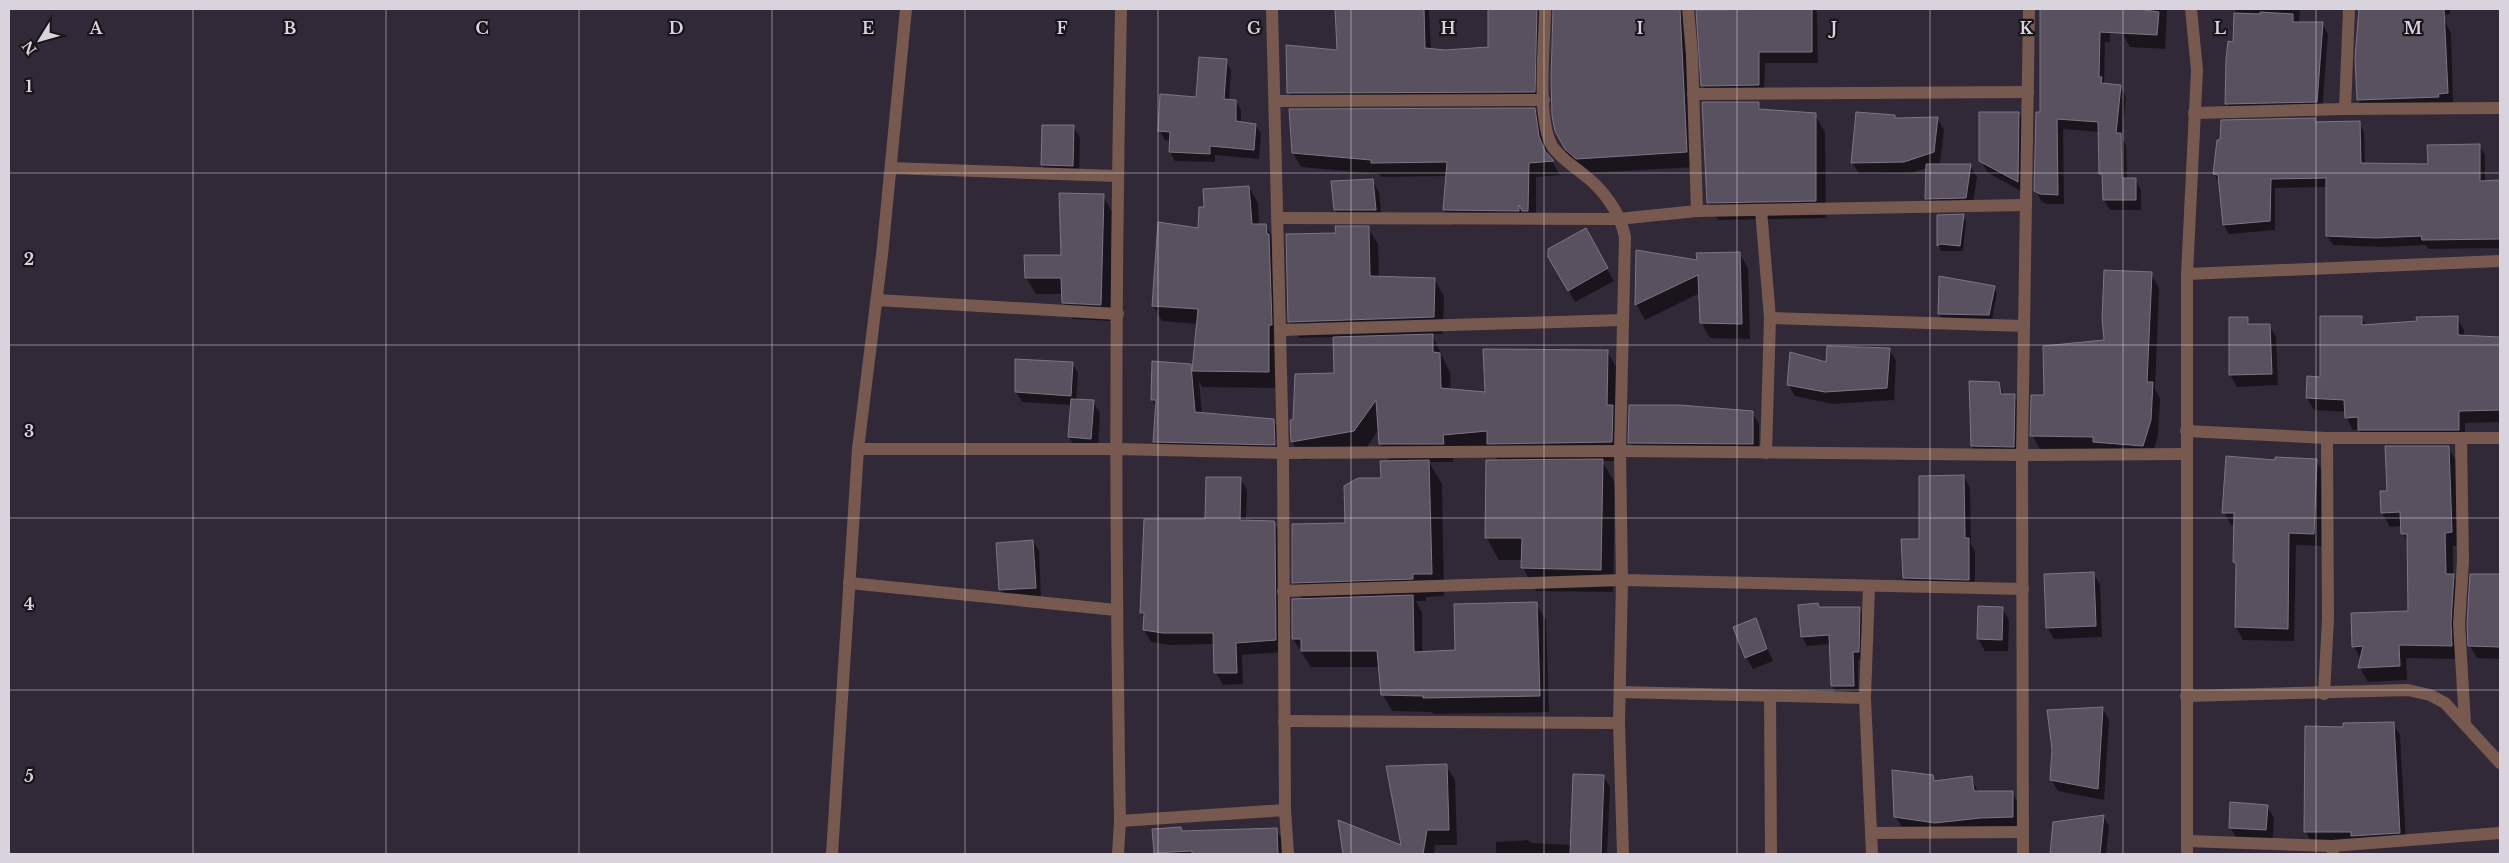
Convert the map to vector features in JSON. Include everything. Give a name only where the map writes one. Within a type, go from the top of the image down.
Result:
[{"type":"street","points":[[832,854],[858,449],[877,300],[906,9]]},
{"type":"street","points":[[1118,854],[1120,821],[1116,610],[1116,449],[1118,314],[1117,176],[1121,9]]},
{"type":"street","points":[[1272,9],[1279,218],[1283,453],[1285,810],[1288,854]]},
{"type":"street","points":[[1545,9],[1544,118],[1552,146],[1564,160],[1599,189],[1609,200],[1624,237],[1620,452],[1622,580],[1620,723],[1623,854]]},
{"type":"street","points":[[1688,9],[1697,212]]},
{"type":"street","points":[[2023,854],[2022,455],[2029,9]]},
{"type":"street","points":[[2187,854],[2187,274],[2197,70],[2191,9]]},
{"type":"street","points":[[2345,109],[2349,9]]},
{"type":"street","points":[[1693,94],[2028,92]]},
{"type":"street","points":[[1275,100],[1544,100]]},
{"type":"street","points":[[2194,113],[2345,109],[2500,108]]},
{"type":"street","points":[[891,168],[1117,176]]},
{"type":"street","points":[[1279,218],[1618,219],[1697,212],[2026,205]]},
{"type":"street","points":[[1761,210],[1770,318],[1766,453]]},
{"type":"street","points":[[2187,274],[2500,261]]},
{"type":"street","points":[[877,300],[1118,314]]},
{"type":"street","points":[[1770,318],[2024,326]]},
{"type":"street","points":[[1281,330],[1623,320]]},
{"type":"street","points":[[2186,431],[2327,438],[2500,438]]},
{"type":"street","points":[[2324,694],[2328,619],[2327,438]]},
{"type":"street","points":[[2462,439],[2463,561],[2459,624],[2465,724]]},
{"type":"street","points":[[858,449],[1116,449],[1283,453],[2186,454]]},
{"type":"street","points":[[1284,591],[1622,580],[2023,589]]},
{"type":"street","points":[[849,583],[1116,610]]},
{"type":"street","points":[[1869,586],[1865,698],[1872,854]]},
{"type":"street","points":[[2186,696],[2324,694],[2408,690],[2430,696],[2445,703],[2500,763]]},
{"type":"street","points":[[1620,692],[1865,698]]},
{"type":"street","points":[[1770,696],[1771,854]]},
{"type":"street","points":[[1284,721],[1620,723]]},
{"type":"street","points":[[1120,821],[1285,810]]},
{"type":"street","points":[[1872,833],[2022,832]]},
{"type":"street","points":[[2187,841],[2332,850],[2500,833]]},
{"type":"building","points":[[1335,9],[1424,9],[1425,48],[1445,50],[1488,47],[1488,9],[1537,9],[1535,92],[1287,93],[1286,45],[1337,50]]},
{"type":"building","points":[[1553,9],[1680,9],[1687,152],[1576,159],[1565,149],[1555,131],[1552,116]]},
{"type":"building","points":[[1812,9],[1812,52],[1759,52],[1759,85],[1701,86],[1696,10]]},
{"type":"building","points":[[2040,9],[2138,9],[2159,12],[2157,35],[2100,32],[2099,77],[2102,77],[2101,83],[2121,85],[2116,133],[2121,133],[2122,178],[2136,178],[2136,200],[2103,200],[2102,174],[2099,174],[2098,122],[2057,119],[2058,195],[2040,194],[2034,191],[2036,112],[2040,112]]},
{"type":"building","points":[[2359,9],[2444,9],[2448,93],[2438,94],[2439,97],[2357,100],[2355,58]]},
{"type":"building","points":[[2260,12],[2293,14],[2293,22],[2323,22],[2317,102],[2225,104],[2226,59],[2228,41],[2233,42],[2234,13],[2260,14]]},
{"type":"building","points":[[1199,57],[1227,59],[1224,99],[1236,100],[1236,121],[1256,124],[1254,150],[1210,146],[1210,154],[1169,152],[1170,132],[1158,131],[1160,94],[1196,97]]},
{"type":"building","points":[[1702,102],[1759,102],[1759,109],[1816,113],[1816,201],[1707,203]]},
{"type":"building","points":[[1535,108],[1539,136],[1545,151],[1554,161],[1529,163],[1528,211],[1522,211],[1519,205],[1519,211],[1443,210],[1447,162],[1371,163],[1371,160],[1292,153],[1289,109]]},
{"type":"building","points":[[1856,112],[1895,115],[1895,118],[1938,117],[1934,152],[1904,162],[1851,163]]},
{"type":"building","points":[[1979,112],[2019,112],[2018,182],[1979,161]]},
{"type":"building","points":[[2315,118],[2315,122],[2360,121],[2361,163],[2428,164],[2427,145],[2480,144],[2480,181],[2500,180],[2500,239],[2422,240],[2421,236],[2376,238],[2326,236],[2326,178],[2271,179],[2270,221],[2223,225],[2218,175],[2213,174],[2217,140],[2220,140],[2221,120]]},
{"type":"building","points":[[1042,125],[1074,125],[1073,166],[1041,165]]},
{"type":"building","points":[[1926,164],[1971,164],[1966,198],[1925,199]]},
{"type":"building","points":[[1373,179],[1376,210],[1334,210],[1331,181]]},
{"type":"building","points":[[1249,186],[1252,224],[1266,224],[1267,234],[1269,234],[1272,325],[1269,325],[1269,372],[1192,371],[1198,309],[1152,306],[1158,222],[1198,228],[1199,207],[1204,207],[1203,189]]},
{"type":"building","points":[[1059,193],[1104,194],[1101,305],[1062,303],[1061,278],[1025,278],[1024,255],[1061,255]]},
{"type":"building","points":[[1964,214],[1960,246],[1940,244],[1937,246],[1937,215]]},
{"type":"building","points":[[1335,226],[1369,226],[1370,276],[1435,278],[1434,317],[1288,322],[1286,234],[1336,233]]},
{"type":"building","points":[[1586,228],[1608,268],[1568,291],[1548,257],[1548,249]]},
{"type":"building","points":[[1636,250],[1697,260],[1696,253],[1740,252],[1742,324],[1700,323],[1698,275],[1635,305]]},
{"type":"building","points":[[2104,270],[2152,272],[2147,382],[2153,382],[2151,420],[2143,446],[2093,442],[2093,437],[2030,436],[2031,395],[2044,395],[2043,346],[2104,340],[2102,318]]},
{"type":"building","points":[[1939,276],[1995,286],[1989,315],[1938,314]]},
{"type":"building","points":[[2320,316],[2362,316],[2362,325],[2417,321],[2416,317],[2458,316],[2458,335],[2500,337],[2500,410],[2459,411],[2459,430],[2358,430],[2358,417],[2345,418],[2344,400],[2306,398],[2307,376],[2320,377]]},
{"type":"building","points":[[2229,317],[2248,317],[2248,324],[2270,324],[2272,374],[2229,375]]},
{"type":"building","points":[[1433,334],[1433,352],[1440,353],[1441,388],[1485,392],[1483,349],[1608,350],[1607,405],[1613,405],[1612,442],[1487,444],[1487,431],[1443,435],[1444,444],[1379,444],[1376,400],[1354,431],[1291,442],[1290,420],[1293,420],[1295,374],[1334,373],[1333,337]]},
{"type":"building","points":[[1827,346],[1890,348],[1887,388],[1825,392],[1787,385],[1790,352],[1826,362]]},
{"type":"building","points":[[1015,359],[1073,362],[1071,396],[1015,392]]},
{"type":"building","points":[[1152,361],[1191,364],[1195,412],[1274,419],[1275,445],[1153,442],[1156,400],[1151,400]]},
{"type":"building","points":[[1969,381],[1999,382],[2001,394],[2015,394],[2014,447],[1971,446]]},
{"type":"building","points":[[1071,399],[1094,400],[1091,439],[1068,437]]},
{"type":"building","points":[[1629,405],[1679,405],[1753,411],[1753,444],[1628,443]]},
{"type":"building","points":[[2385,446],[2449,446],[2452,532],[2445,533],[2446,574],[2454,574],[2451,623],[2452,646],[2399,645],[2400,666],[2358,668],[2363,646],[2352,647],[2351,613],[2408,611],[2407,534],[2401,534],[2400,512],[2381,513],[2380,491],[2387,491]]},
{"type":"building","points":[[2226,456],[2275,460],[2275,457],[2317,459],[2314,534],[2289,533],[2288,629],[2235,627],[2236,563],[2233,562],[2234,513],[2222,513]]},
{"type":"building","points":[[1603,459],[1601,570],[1521,568],[1522,538],[1485,538],[1486,460]]},
{"type":"building","points":[[1429,460],[1432,574],[1413,574],[1413,579],[1292,583],[1292,524],[1345,523],[1344,486],[1358,478],[1381,478],[1380,461]]},
{"type":"building","points":[[1964,475],[1965,538],[1969,538],[1969,580],[1903,578],[1901,539],[1919,539],[1919,476]]},
{"type":"building","points":[[1206,477],[1241,477],[1240,520],[1274,521],[1275,524],[1276,640],[1236,643],[1237,673],[1214,673],[1213,633],[1163,633],[1143,630],[1144,613],[1140,613],[1144,519],[1205,519]]},
{"type":"building","points":[[1033,540],[1036,588],[999,590],[996,543]]},
{"type":"building","points":[[2094,572],[2096,626],[2046,628],[2044,574]]},
{"type":"building","points":[[2470,574],[2500,574],[2500,647],[2468,646],[2467,624]]},
{"type":"building","points":[[1413,595],[1414,652],[1455,650],[1454,604],[1537,602],[1540,696],[1423,698],[1423,696],[1381,695],[1377,651],[1301,651],[1301,639],[1292,639],[1292,599]]},
{"type":"building","points":[[1818,603],[1819,607],[1860,607],[1859,652],[1853,652],[1854,686],[1831,686],[1829,635],[1801,637],[1798,605]]},
{"type":"building","points":[[1978,606],[2003,607],[2002,640],[1977,639]]},
{"type":"building","points":[[1756,618],[1767,649],[1745,658],[1733,627]]},
{"type":"building","points":[[2103,707],[2098,789],[2050,780],[2052,749],[2047,710]]},
{"type":"building","points":[[2394,722],[2400,833],[2351,836],[2351,832],[2304,832],[2305,726],[2343,727],[2343,723]]},
{"type":"building","points":[[1447,764],[1449,830],[1427,830],[1423,854],[1343,854],[1338,820],[1401,845],[1386,766]]},
{"type":"building","points":[[1892,770],[1933,775],[1934,781],[1972,776],[1974,791],[2013,791],[2013,817],[1980,818],[1935,823],[1894,817]]},
{"type":"building","points":[[1573,774],[1604,775],[1601,854],[1570,854]]},
{"type":"building","points":[[2230,802],[2268,805],[2266,830],[2229,828]]},
{"type":"building","points":[[2104,815],[2100,854],[2050,854],[2053,822]]},
{"type":"building","points":[[1181,827],[1182,831],[1277,828],[1278,854],[1192,854],[1192,851],[1154,853],[1152,829]]}]
